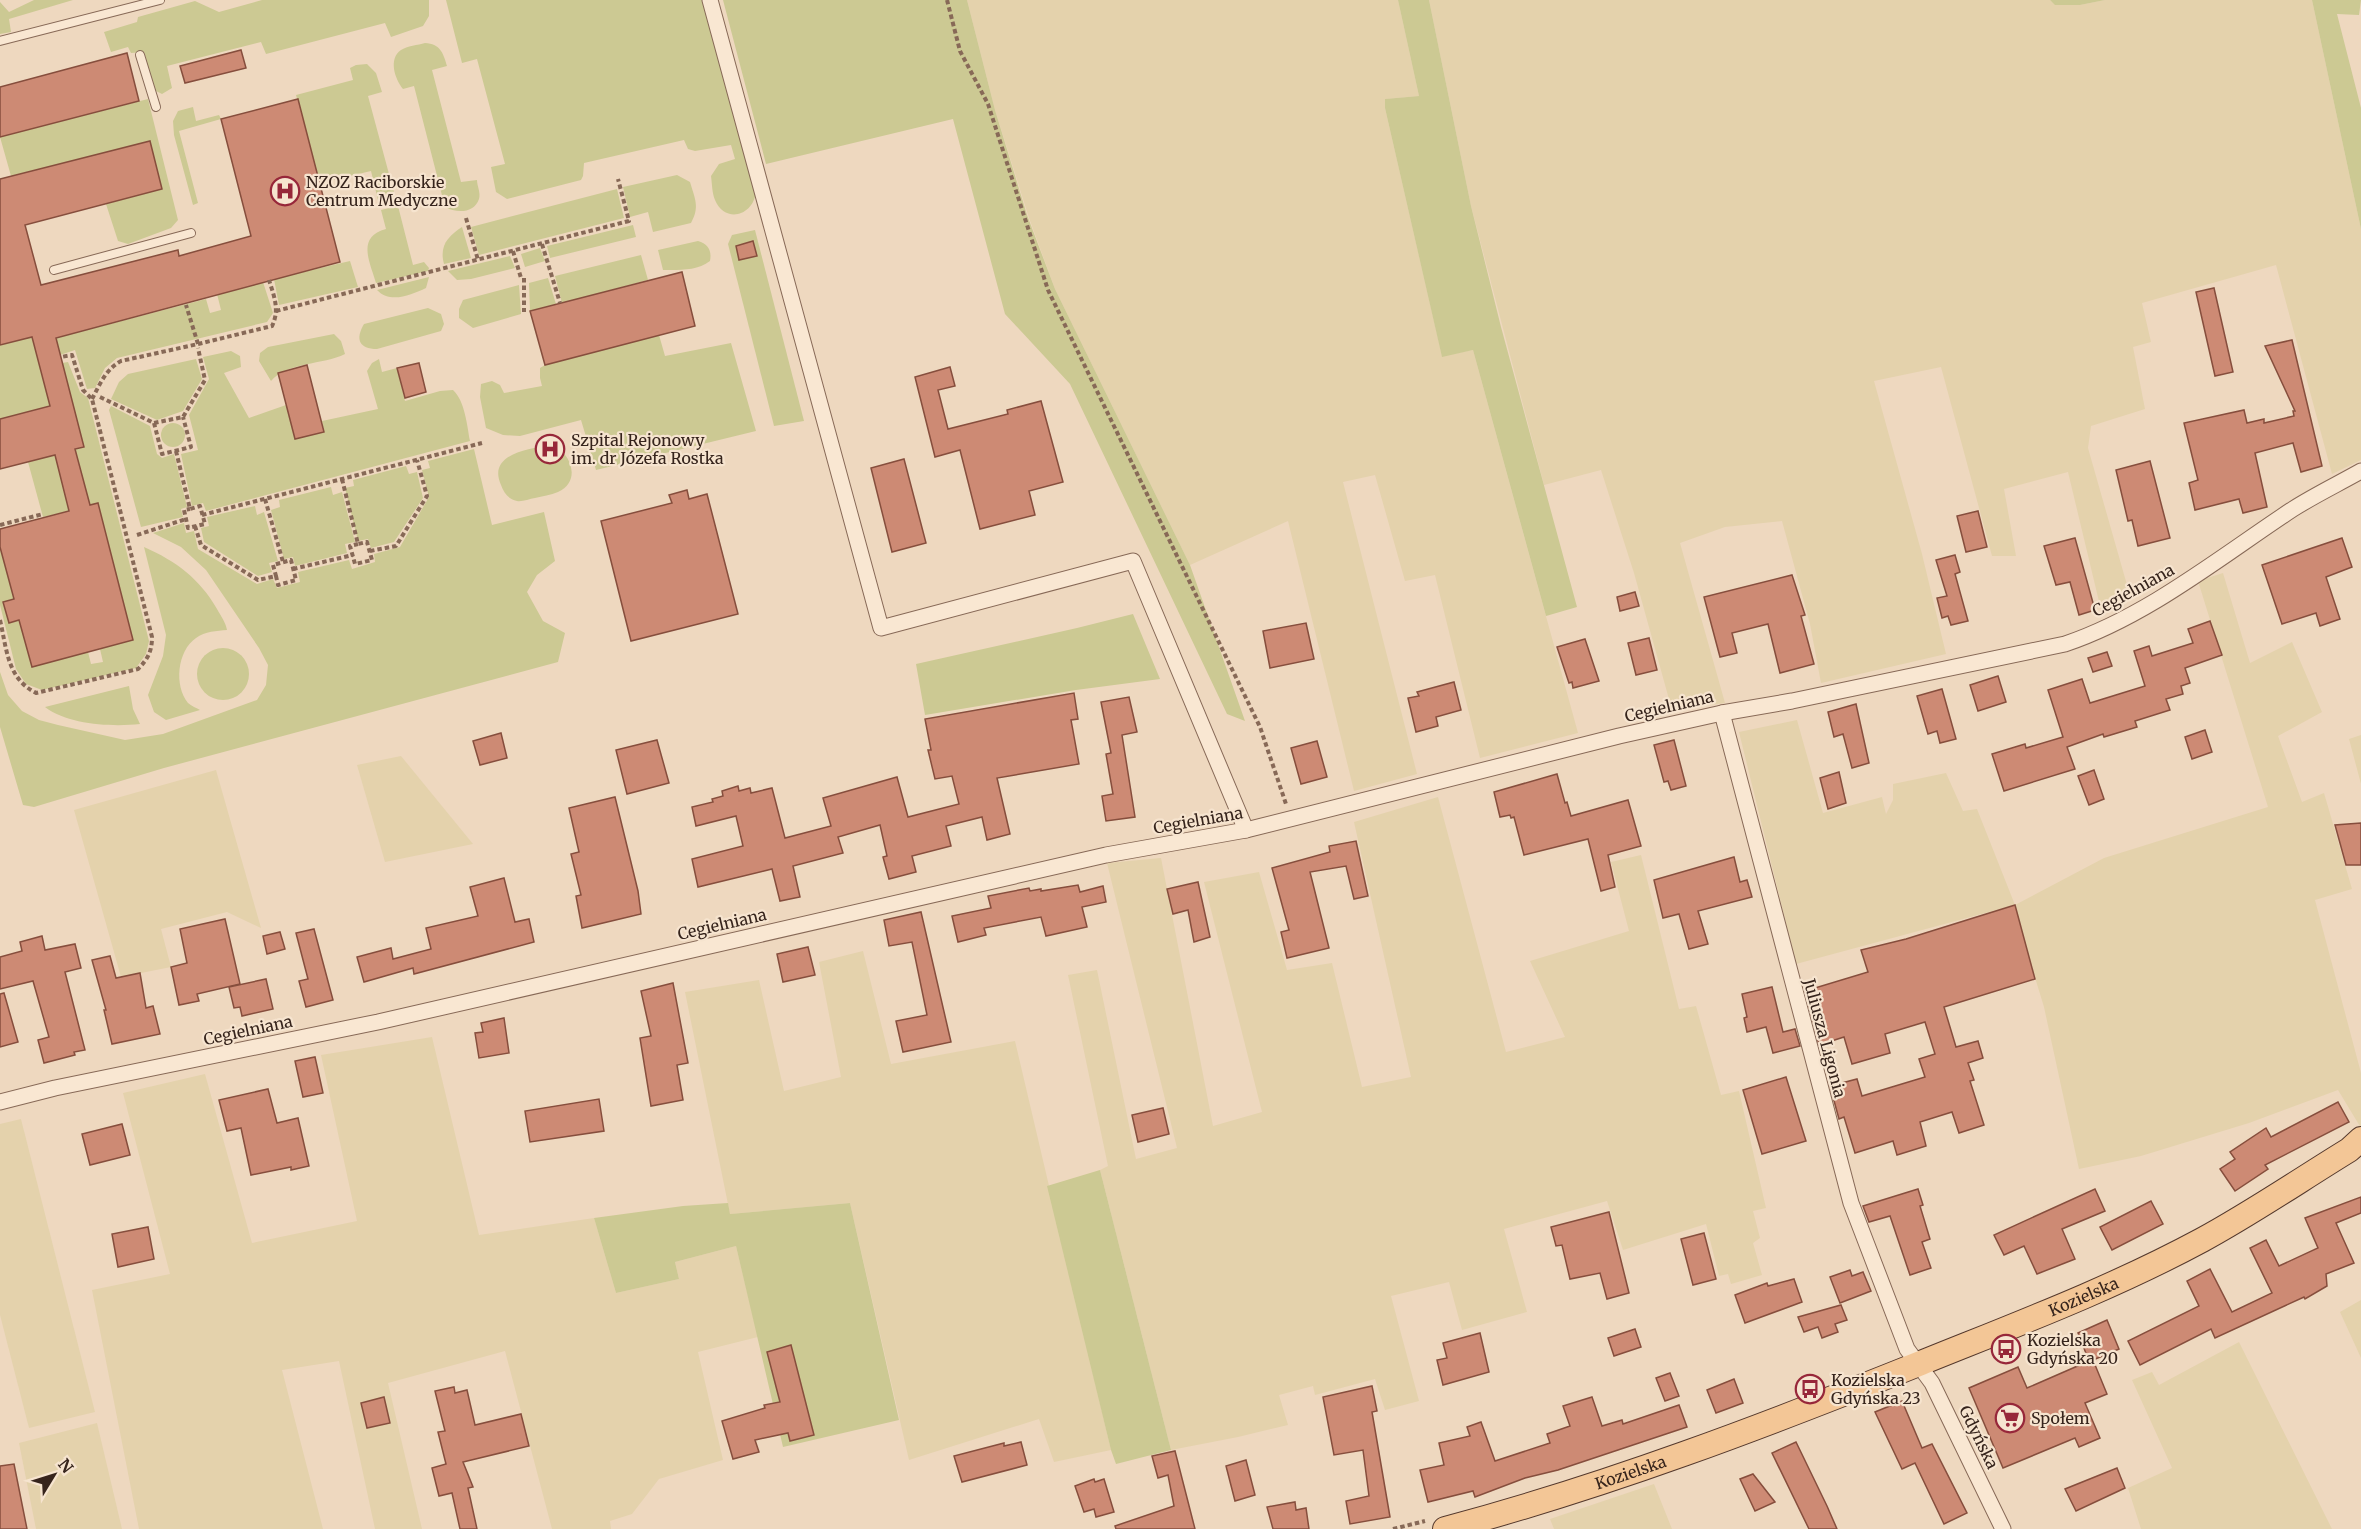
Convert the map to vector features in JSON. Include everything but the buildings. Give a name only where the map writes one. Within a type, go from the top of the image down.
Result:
[{"type":"main road","name":"Kozielska","points":[[1445,1529],[1631,1473],[1772,1422],[2059,1307],[2164,1260],[2204,1239],[2349,1150],[2361,1139]]},
{"type":"street","points":[[710,0],[881,628],[1133,561],[1246,830]]},
{"type":"street","name":"Cegielniana","points":[[0,1102],[55,1088],[378,1022],[1106,855],[1246,830],[1619,736],[1722,713],[2012,656],[2083,638],[2177,587],[2295,508],[2361,471]]},
{"type":"street","name":"Juliusza Ligonia","points":[[1722,713],[1851,1203],[1907,1349],[1918,1364]]},
{"type":"street","name":"Gdyńska","points":[[1918,1364],[1932,1383],[2003,1529]]},
{"type":"lane","points":[[0,41],[160,0]]},
{"type":"lane","points":[[140,55],[156,107]]},
{"type":"lane","points":[[54,270],[191,233]]},
{"type":"path","points":[[947,0],[960,51],[988,104],[1048,290],[1260,727],[1291,819]]},
{"type":"path","points":[[276,311],[628,221],[618,179]]},
{"type":"path","points":[[466,218],[478,260]]},
{"type":"path","points":[[542,244],[560,303]]},
{"type":"path","points":[[513,251],[522,278],[525,312]]},
{"type":"path","points":[[92,399],[108,371],[121,361],[198,346],[272,326],[276,311],[269,280]]},
{"type":"path","points":[[154,423],[162,454],[191,447],[183,417],[205,380],[186,305]]},
{"type":"path","points":[[0,620],[16,678],[36,693],[44,693],[138,669],[149,656],[152,637],[92,399],[83,390],[72,355],[61,357]]},
{"type":"path","points":[[100,397],[154,423],[183,417]]},
{"type":"path","points":[[202,515],[482,443]]},
{"type":"path","points":[[176,451],[190,509]]},
{"type":"path","points":[[370,551],[396,546],[427,496],[417,460]]},
{"type":"path","points":[[342,479],[358,544]]},
{"type":"path","points":[[265,499],[283,562]]},
{"type":"path","points":[[200,506],[205,524],[188,528],[184,510],[190,509],[200,506]]},
{"type":"path","points":[[0,525],[43,514]]},
{"type":"path","points":[[137,535],[186,519]]},
{"type":"path","points":[[195,526],[201,545],[249,575],[258,580],[276,576]]},
{"type":"path","points":[[367,542],[372,560],[355,564],[350,546],[358,544],[367,542]]},
{"type":"path","points":[[294,569],[352,555]]},
{"type":"path","points":[[291,560],[294,569],[296,580],[278,585],[273,565],[291,560]]},
{"type":"shaded area","points":[[34,0],[73,0],[9,19],[11,32],[0,34],[0,2],[9,12]]},
{"type":"shaded area","points":[[262,0],[429,0],[429,16],[423,26],[391,37],[385,23],[266,54],[261,42],[167,66],[172,88],[162,94],[154,90],[144,52],[131,53],[128,47],[111,52],[104,32],[137,22],[138,17],[195,1],[219,12]]},
{"type":"shaded area","points":[[446,0],[705,0],[756,191],[754,200],[745,211],[738,214],[725,212],[720,208],[714,197],[711,176],[719,164],[735,159],[731,145],[695,151],[688,149],[684,140],[584,163],[581,180],[507,199],[496,192],[491,167],[505,164],[477,59],[462,63]]},
{"type":"shaded area","points":[[723,0],[967,0],[995,110],[1027,215],[1055,289],[1190,565],[1245,721],[1227,714],[1070,384],[1005,314],[953,119],[766,164]]},
{"type":"shaded area","points":[[967,0],[1398,0],[1419,96],[1385,99],[1385,108],[1442,356],[1473,350],[1578,733],[1480,758],[1435,575],[1405,581],[1375,475],[1343,482],[1417,774],[1354,791],[1288,521],[1190,565],[1055,289],[1029,218],[995,110]]},
{"type":"shaded area","points":[[1398,0],[1429,0],[1471,206],[1501,327],[1577,607],[1546,616],[1473,350],[1442,357],[1385,108],[1385,99],[1419,96]]},
{"type":"shaded area","points":[[1429,0],[2050,0],[2056,5],[2080,5],[2105,0],[2312,0],[2361,229],[2361,460],[2332,474],[2276,265],[2142,303],[2151,342],[2133,347],[2145,409],[2091,426],[2088,448],[2131,599],[2102,614],[2068,472],[2004,489],[2016,556],[1992,556],[1941,367],[1874,381],[1922,554],[1946,654],[1821,683],[1810,624],[1782,521],[1725,527],[1680,543],[1725,703],[1672,710],[1634,573],[1601,470],[1544,485],[1471,206]]},
{"type":"shaded area","points":[[2050,0],[2105,0],[2080,5],[2055,5]]},
{"type":"shaded area","points":[[2312,0],[2361,0],[2359,15],[2337,14],[2361,108],[2361,229]]},
{"type":"shaded area","points":[[425,43],[434,45],[440,50],[447,66],[432,70],[461,182],[477,180],[479,199],[477,204],[469,210],[454,210],[445,207],[414,86],[403,89],[394,69],[395,58],[401,50]]},
{"type":"shaded area","points":[[367,64],[376,73],[382,92],[368,96],[396,200],[379,204],[371,171],[320,183],[296,95],[353,80],[350,68]]},
{"type":"shaded area","points":[[148,99],[178,220],[171,228],[128,244],[118,241],[106,204],[162,189],[150,141],[11,176],[0,137]]},
{"type":"shaded area","points":[[193,107],[196,121],[219,115],[221,119],[179,131],[198,203],[193,205],[174,135],[173,121],[178,111]]},
{"type":"shaded area","points":[[677,175],[690,182],[694,193],[696,207],[691,223],[653,232],[648,212],[630,217],[623,187]]},
{"type":"shaded area","points":[[617,189],[624,218],[479,255],[471,227]]},
{"type":"shaded area","points":[[398,206],[413,265],[424,262],[429,268],[428,271],[376,283],[367,251],[368,244],[377,233],[386,229],[381,210]]},
{"type":"shaded area","points":[[633,225],[636,237],[550,258],[547,246]]},
{"type":"shaded area","points":[[462,227],[471,258],[444,264],[443,252],[446,242]]},
{"type":"shaded area","points":[[755,230],[804,421],[774,426],[728,244],[732,235]]},
{"type":"shaded area","points":[[698,241],[708,248],[710,261],[694,268],[663,270],[658,250]]},
{"type":"shaded area","points":[[540,248],[545,261],[525,267],[521,254]]},
{"type":"shaded area","points":[[641,255],[648,280],[562,303],[555,276]]},
{"type":"shaded area","points":[[510,256],[515,268],[471,279],[457,280],[448,271]]},
{"type":"shaded area","points":[[350,261],[358,287],[279,305],[274,279]]},
{"type":"shaded area","points":[[429,277],[426,288],[401,297],[388,297],[377,290]]},
{"type":"shaded area","points":[[548,278],[556,304],[530,311],[529,283]]},
{"type":"shaded area","points":[[263,282],[273,313],[267,322],[117,358],[105,368],[95,388],[87,389],[75,350],[60,355],[56,338],[206,299],[210,313],[221,310],[217,294]]},
{"type":"shaded area","points":[[519,285],[521,314],[473,328],[459,318],[459,309],[463,300]]},
{"type":"shaded area","points":[[428,308],[441,314],[444,324],[441,331],[377,349],[366,347],[360,342],[361,329],[364,324]]},
{"type":"shaded area","points":[[334,334],[341,341],[345,354],[336,358],[286,370],[271,381],[259,361],[260,353],[268,347]]},
{"type":"shaded area","points":[[659,335],[665,356],[731,343],[756,431],[596,470],[581,420],[520,436],[503,435],[486,428],[480,397],[481,384],[492,381],[500,385],[504,393],[542,386],[540,368],[545,365]]},
{"type":"shaded area","points":[[32,337],[50,406],[0,419],[0,345]]},
{"type":"shaded area","points":[[231,351],[240,356],[241,367],[224,373],[249,418],[286,405],[295,439],[324,432],[322,421],[378,409],[367,371],[372,363],[379,359],[382,372],[397,368],[405,401],[440,391],[453,390],[463,407],[470,441],[206,511],[203,503],[192,506],[181,454],[198,450],[189,415],[209,379],[203,357]]},
{"type":"shaded area","points":[[196,359],[202,379],[183,411],[157,420],[111,399],[119,382],[128,374]]},
{"type":"shaded area","points":[[68,362],[80,392],[88,398],[149,641],[146,654],[136,668],[42,690],[26,684],[16,669],[0,605],[0,547],[14,599],[3,603],[9,622],[19,620],[32,666],[88,652],[91,664],[103,662],[100,649],[133,640],[98,503],[90,505],[75,449],[84,447],[62,363]]},
{"type":"shaded area","points":[[111,406],[150,426],[157,454],[162,458],[174,454],[187,507],[181,509],[183,517],[141,527],[109,410]]},
{"type":"shaded area","points":[[168,423],[178,423],[185,430],[185,440],[178,447],[168,447],[161,440],[161,430]]},
{"type":"shaded area","points":[[549,445],[563,452],[571,466],[572,473],[566,487],[555,493],[523,501],[509,497],[502,488],[498,475],[500,466],[512,455],[521,451]]},
{"type":"shaded area","points":[[474,449],[492,525],[544,512],[555,561],[537,575],[527,592],[543,621],[565,633],[558,662],[164,768],[34,807],[23,805],[0,727],[0,672],[8,695],[22,711],[39,720],[125,740],[163,734],[257,700],[266,685],[268,665],[206,570],[181,547],[153,533],[184,523],[186,533],[194,531],[198,549],[257,584],[273,579],[277,588],[300,582],[298,572],[349,560],[352,569],[375,562],[374,554],[400,547],[429,497],[422,470],[430,468],[428,461]]},
{"type":"shaded area","points":[[55,455],[69,511],[43,517],[28,462]]},
{"type":"shaded area","points":[[406,466],[409,474],[417,472],[423,498],[394,542],[371,548],[368,539],[358,541],[345,488],[354,486],[353,480]]},
{"type":"shaded area","points":[[331,487],[333,495],[342,492],[355,542],[345,544],[347,553],[295,566],[293,557],[284,559],[271,510],[280,507],[279,500]]},
{"type":"shaded area","points":[[255,506],[257,515],[264,512],[278,561],[269,563],[272,572],[258,576],[204,542],[201,528],[209,526],[207,517]]},
{"type":"shaded area","points":[[144,547],[167,558],[195,580],[210,598],[227,630],[203,634],[196,638],[185,651],[181,660],[179,678],[181,688],[188,703],[200,710],[166,720],[154,712],[148,695],[163,656],[166,635]]},
{"type":"shaded area","points":[[2223,573],[2250,663],[2292,642],[2322,712],[2278,736],[2302,802],[2324,793],[2352,889],[2315,900],[2361,1073],[2361,1128],[2338,1090],[2249,1123],[2141,1156],[2079,1169],[2044,1007],[2015,905],[2104,858],[2268,807],[2198,581]]},
{"type":"shaded area","points":[[1133,614],[1160,679],[1076,690],[925,715],[916,664]]},
{"type":"shaded area","points":[[218,648],[228,648],[242,655],[249,674],[242,693],[228,700],[218,700],[208,696],[201,689],[197,679],[197,669],[201,659],[208,652]]},
{"type":"shaded area","points":[[129,686],[133,709],[140,724],[104,725],[78,721],[66,718],[45,707]]},
{"type":"shaded area","points":[[1797,720],[1823,813],[1882,797],[1886,814],[1893,800],[1893,784],[1946,773],[1963,811],[1977,809],[2015,905],[1796,964],[1739,732]]},
{"type":"shaded area","points":[[2361,735],[2361,784],[2349,739]]},
{"type":"shaded area","points":[[401,756],[473,844],[385,862],[357,765]]},
{"type":"shaded area","points":[[216,770],[261,928],[227,912],[161,929],[171,967],[121,977],[74,810]]},
{"type":"shaded area","points":[[1438,797],[1506,1052],[1565,1037],[1530,961],[1629,931],[1611,862],[1641,855],[1679,1009],[1696,1006],[1721,1095],[1739,1091],[1766,1208],[1753,1211],[1760,1238],[1753,1243],[1762,1275],[1731,1284],[1728,1274],[1719,1276],[1706,1224],[1623,1250],[1607,1201],[1504,1229],[1527,1312],[1462,1330],[1449,1282],[1391,1296],[1419,1401],[1385,1410],[1375,1379],[1315,1395],[1313,1386],[1279,1395],[1288,1425],[1171,1450],[1100,1170],[1108,1166],[1068,975],[1097,970],[1136,1159],[1177,1148],[1107,863],[1161,858],[1213,1126],[1262,1112],[1204,882],[1259,872],[1287,970],[1332,963],[1362,1087],[1411,1077],[1354,822]]},
{"type":"shaded area","points":[[863,951],[891,1064],[1015,1041],[1111,1450],[1054,1462],[1039,1419],[909,1460],[850,1203],[730,1214],[685,992],[759,980],[784,1091],[841,1077],[819,962]]},
{"type":"shaded area","points":[[432,1037],[479,1235],[594,1218],[616,1293],[679,1279],[675,1262],[736,1246],[758,1337],[698,1352],[723,1460],[659,1479],[632,1514],[610,1521],[611,1529],[552,1529],[505,1351],[388,1383],[422,1529],[375,1529],[339,1361],[282,1370],[323,1529],[139,1529],[92,1290],[170,1274],[123,1093],[205,1074],[252,1243],[357,1221],[321,1055]]},
{"type":"shaded area","points":[[21,1119],[95,1412],[29,1428],[0,1315],[0,1124]]},
{"type":"shaded area","points":[[1100,1170],[1171,1450],[1116,1464],[1047,1186]]},
{"type":"shaded area","points":[[728,1203],[730,1214],[850,1203],[899,1420],[783,1447],[736,1246],[675,1262],[679,1279],[616,1293],[594,1218],[683,1206]]},
{"type":"shaded area","points":[[2361,1300],[2361,1358],[2340,1312]]},
{"type":"shaded area","points":[[2239,1342],[2332,1529],[2141,1529],[2128,1488],[2172,1468],[2132,1380],[2152,1372],[2159,1385]]},
{"type":"shaded area","points":[[97,1423],[122,1529],[36,1529],[19,1443]]},
{"type":"shaded area","points":[[1654,1484],[1672,1529],[1554,1529],[1550,1519]]},
{"type":"place","name":"NZOZ Raciborskie Centrum Medyczne","points":[[285,191]]},
{"type":"place","name":"Szpital Rejonowy im. dr Józefa Rostka","points":[[550,449]]},
{"type":"place","name":"Kozielska Gdyńska 20","points":[[2006,1349]]},
{"type":"place","name":"Kozielska Gdyńska 23","points":[[1810,1389]]},
{"type":"place","name":"Społem","points":[[2010,1418]]}]
